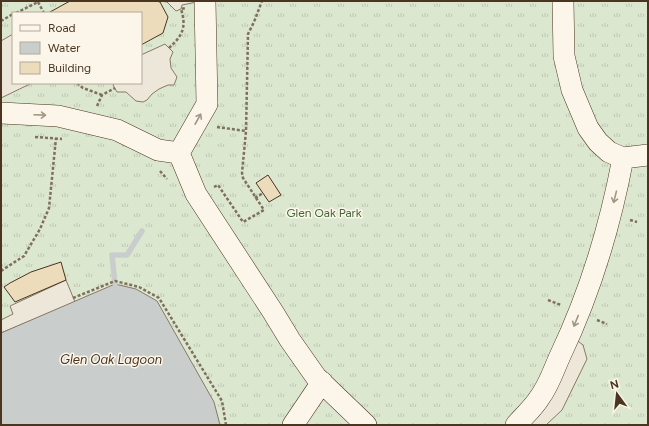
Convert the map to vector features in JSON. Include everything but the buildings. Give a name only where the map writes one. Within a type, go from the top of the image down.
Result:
[{"type":"lane","points":[[563,1],[564,56],[572,90],[588,128],[598,142],[609,152],[623,158],[648,156]]},
{"type":"lane","points":[[179,153],[207,104],[198,4]]},
{"type":"lane","points":[[1,114],[58,116],[117,130],[158,150],[179,153]]},
{"type":"lane","points":[[179,153],[196,194],[290,340],[312,371],[366,425]]},
{"type":"lane","points":[[516,425],[541,397],[588,291],[605,238],[618,186],[623,158]]},
{"type":"lane","points":[[293,425],[322,382]]},
{"type":"path","points":[[213,187],[218,185],[243,222],[264,210],[243,178],[246,131],[248,34],[262,1]]},
{"type":"path","points":[[18,12],[39,2],[44,12]]},
{"type":"path","points":[[169,48],[180,38],[184,27],[180,10],[198,4]]},
{"type":"path","points":[[1,21],[12,15]]},
{"type":"path","points":[[78,84],[83,88],[102,95]]},
{"type":"path","points":[[96,108],[102,95],[115,88]]},
{"type":"path","points":[[213,126],[246,131]]},
{"type":"path","points":[[34,136],[63,139]]},
{"type":"path","points":[[1,271],[24,256],[40,229],[48,208],[56,138]]},
{"type":"path","points":[[158,170],[170,182]]},
{"type":"path","points":[[255,198],[262,193]]},
{"type":"path","points":[[73,298],[115,281],[139,287],[158,298],[222,401],[226,425]]},
{"type":"path","points":[[548,300],[564,307]]},
{"type":"path","points":[[592,319],[608,324]]},
{"type":"green space","name":"Glen Oak Park","points":[[1,1],[648,1],[648,425],[1,425]]},
{"type":"shaded area","points":[[160,1],[197,2],[182,5],[181,9],[176,11],[167,2]]},
{"type":"shaded area","points":[[12,35],[12,84],[30,84],[1,98],[1,41]]},
{"type":"shaded area","points":[[165,44],[173,52],[170,59],[171,68],[177,77],[174,85],[168,85],[159,89],[143,102],[136,101],[126,92],[117,92],[113,85],[142,84],[142,55]]},
{"type":"shaded area","points":[[66,280],[75,302],[1,333],[1,320],[13,314],[10,306]]},
{"type":"shaded area","points":[[570,335],[583,345],[587,359],[562,410],[546,425],[516,425]]},
{"type":"water","name":"Glen Oak Lagoon","points":[[115,284],[136,289],[157,301],[214,402],[220,425],[1,425],[1,333]]},
{"type":"waterway","points":[[115,284],[112,255],[127,255],[142,231]]}]
